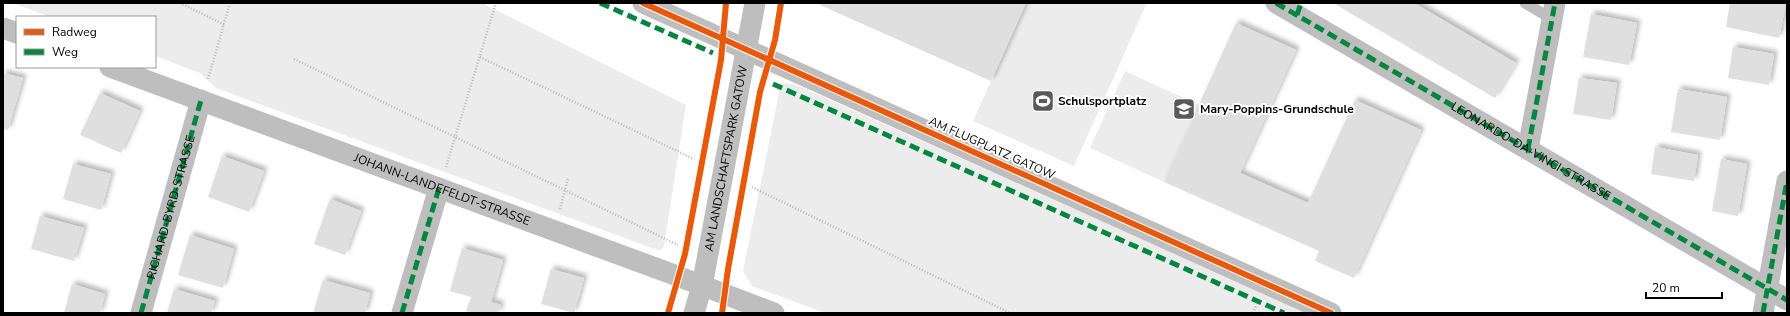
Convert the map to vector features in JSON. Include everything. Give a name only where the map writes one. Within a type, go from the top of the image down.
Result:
[{"type":"street","name":"AM FLUGPLATZ GATOW","points":[[643,3],[1331,313]]},
{"type":"street","name":"AM LANDSCHAFTSPARK GATOW","points":[[694,313],[702,286],[755,3]]},
{"type":"street","name":"LEONARDO-DA-VINCI-STRASSE","points":[[1276,3],[1299,9],[1528,149],[1787,300]]},
{"type":"street","points":[[1528,149],[1554,11]]},
{"type":"street","points":[[3,28],[16,33]]},
{"type":"street","name":"JOHANN-LANDEFELDT-STRASSE","points":[[113,68],[774,313]]},
{"type":"street","name":"RICHARD-BYRD-STRASSE","points":[[141,313],[201,100]]},
{"type":"street","points":[[1763,313],[1787,180]]},
{"type":"street","points":[[402,313],[439,188]]},
{"type":"lane","points":[[1525,3],[1554,11]]},
{"type":"path","points":[[180,3],[225,25]]},
{"type":"path","points":[[201,100],[225,25],[230,3]]},
{"type":"path","points":[[439,188],[496,3]]},
{"type":"path","points":[[480,57],[694,159]]},
{"type":"path","points":[[294,59],[678,245]]},
{"type":"path","points":[[559,211],[568,178]]},
{"type":"path","points":[[752,187],[1010,313]]},
{"type":"path","points":[[1254,313],[1256,304]]},
{"type":"shaded area","points":[[13,3],[482,3],[686,105],[664,246],[660,251],[216,88],[200,73],[156,56],[156,16],[47,16]]},
{"type":"shaded area","name":"Schulsportplatz","points":[[1026,3],[1142,3],[1146,5],[1074,166],[973,121]]},
{"type":"shaded area","points":[[1125,71],[1199,105],[1164,182],[1090,148]]},
{"type":"shaded area","points":[[781,83],[794,84],[1308,313],[825,313],[752,286],[743,271]]},
{"type":"building","points":[[821,3],[1026,3],[991,81],[820,5]]},
{"type":"building","points":[[1333,3],[1414,3],[1516,63],[1495,98]]},
{"type":"building","points":[[1730,3],[1786,3],[1779,38],[1726,27]]},
{"type":"building","points":[[1591,14],[1637,23],[1629,65],[1583,57]]},
{"type":"building","points":[[1236,23],[1296,50],[1240,173],[1308,203],[1355,100],[1421,130],[1354,278],[1315,261],[1319,251],[1164,182]]},
{"type":"building","points":[[1733,47],[1774,54],[1769,85],[1728,78]]},
{"type":"building","points":[[3,73],[23,78],[8,130],[3,129]]},
{"type":"building","points":[[1579,78],[1617,83],[1611,120],[1573,114]]},
{"type":"building","points":[[1678,89],[1727,97],[1720,140],[1671,132]]},
{"type":"building","points":[[100,93],[140,111],[121,153],[80,135]]},
{"type":"building","points":[[1655,147],[1698,155],[1694,181],[1651,174]]},
{"type":"building","points":[[222,156],[264,171],[249,212],[208,197]]},
{"type":"building","points":[[1721,159],[1747,164],[1738,216],[1712,211]]},
{"type":"building","points":[[73,164],[111,174],[101,210],[63,199]]},
{"type":"building","points":[[330,199],[361,211],[345,255],[314,244]]},
{"type":"building","points":[[40,216],[84,228],[74,261],[31,249]]},
{"type":"building","points":[[190,235],[234,249],[223,288],[178,275]]},
{"type":"building","points":[[462,248],[503,260],[491,302],[501,305],[498,313],[475,313],[466,311],[471,297],[450,291]]},
{"type":"building","points":[[551,269],[584,278],[574,313],[541,304]]},
{"type":"building","points":[[323,280],[370,293],[365,313],[313,313]]},
{"type":"building","points":[[72,284],[105,294],[100,313],[64,313]]},
{"type":"building","points":[[174,289],[215,301],[211,313],[167,313]]},
{"type":"marked path","points":[[600,3],[713,53]]},
{"type":"marked path","points":[[1276,3],[1787,300]]},
{"type":"marked path","points":[[1297,15],[1301,3]]},
{"type":"marked path","points":[[1528,149],[1555,3]]},
{"type":"marked path","points":[[773,84],[1284,313]]},
{"type":"marked path","points":[[141,313],[201,100]]},
{"type":"marked path","points":[[1763,313],[1787,181]]},
{"type":"marked path","points":[[402,313],[439,188]]},
{"type":"cycle path","points":[[643,3],[1331,313]]},
{"type":"cycle path","points":[[668,313],[685,254],[721,60],[726,3]]},
{"type":"cycle path","points":[[722,313],[728,269],[760,92],[775,40],[781,3]]},
{"type":"place","name":"Schulsportplatz","points":[[1043,101]]},
{"type":"place","name":"Mary-Poppins-Grundschule","points":[[1184,109]]}]
